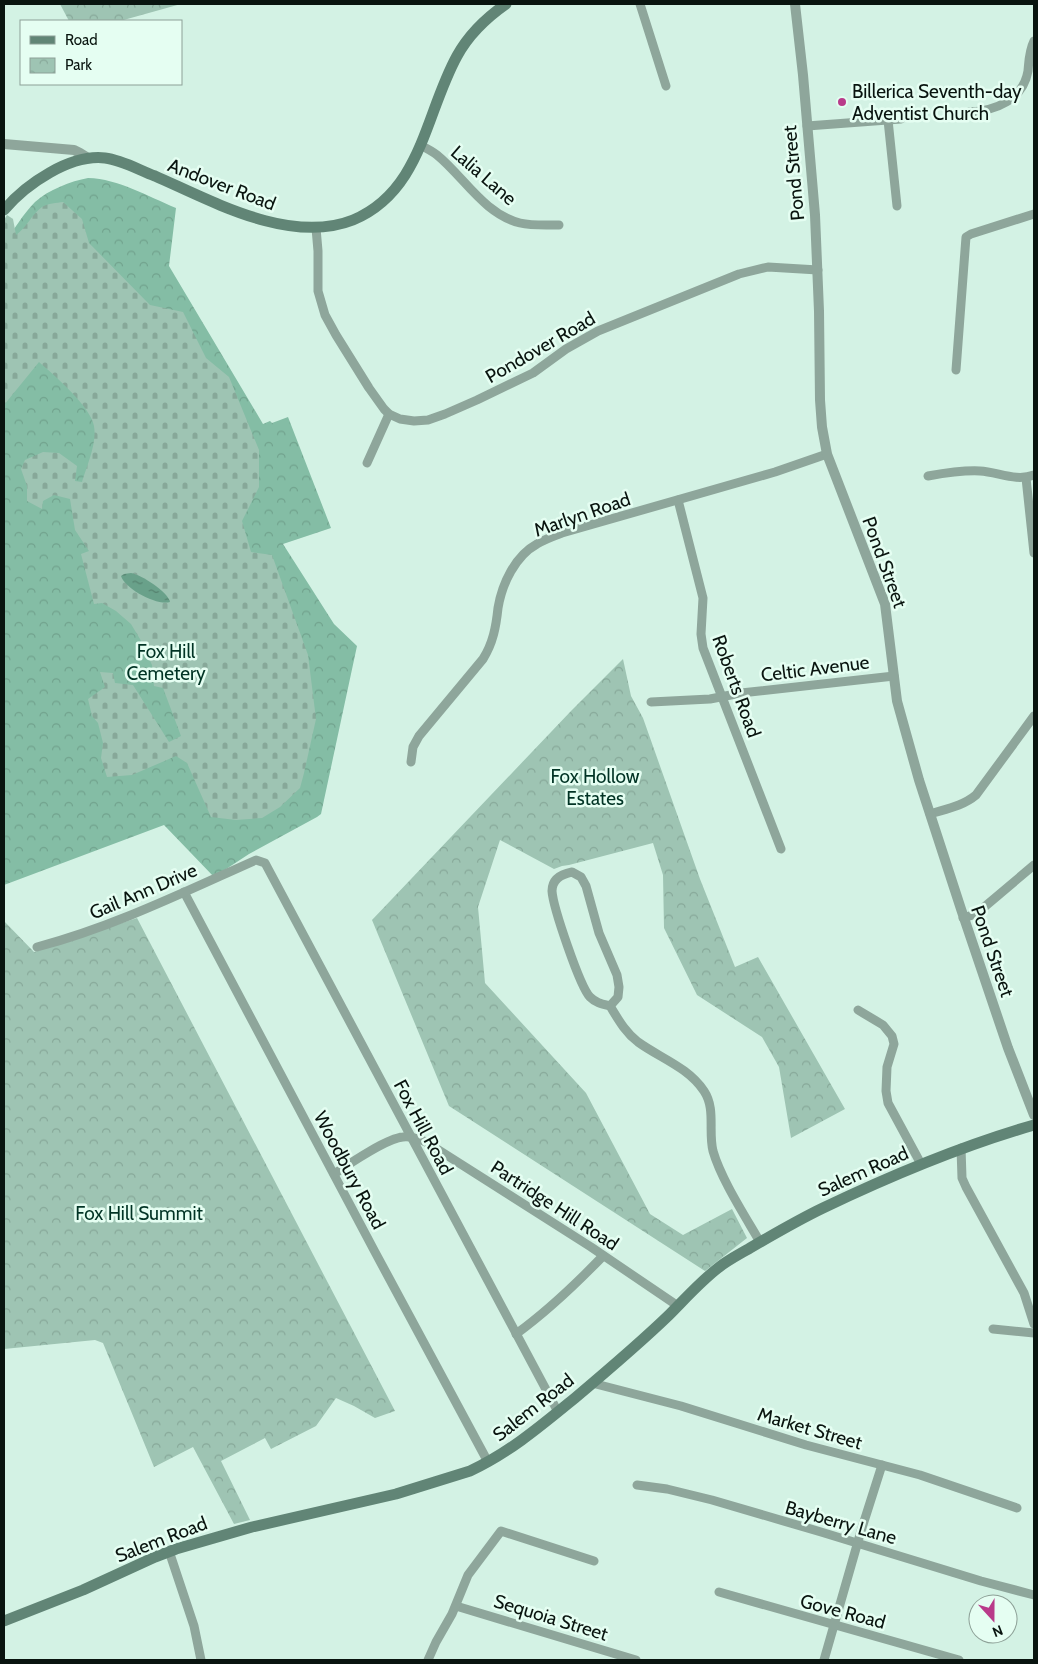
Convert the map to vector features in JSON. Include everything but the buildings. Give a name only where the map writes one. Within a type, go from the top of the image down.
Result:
[{"type":"main road","name":"Andover Road","points":[[4,210],[15,197],[39,179],[62,167],[88,158],[106,158],[124,163],[235,210],[284,225],[316,228],[350,221],[384,201],[403,179],[420,145],[450,68],[463,45],[481,24],[506,4]]},
{"type":"main road","name":"Salem Road","points":[[4,1621],[83,1590],[169,1551],[252,1527],[396,1494],[470,1471],[502,1454],[558,1412],[620,1360],[698,1285],[720,1267],[760,1242],[805,1217],[921,1164],[961,1148],[1034,1125]]},
{"type":"street","points":[[640,4],[666,86]]},
{"type":"street","name":"Pond Street","points":[[795,4],[818,270],[820,400],[827,454],[885,604],[897,701],[904,729],[963,918],[1008,1048],[1034,1114]]},
{"type":"street","points":[[969,112],[990,110],[1014,97],[1022,89],[1028,72],[1028,56],[1034,41]]},
{"type":"street","points":[[807,126],[902,119]]},
{"type":"street","points":[[888,120],[897,206]]},
{"type":"street","points":[[4,144],[74,150],[88,158]]},
{"type":"street","name":"Lalia Lane","points":[[420,145],[436,155],[489,207],[501,215],[513,221],[527,224],[559,225]]},
{"type":"street","points":[[956,370],[966,237],[1034,214]]},
{"type":"street","points":[[316,228],[318,281],[322,309],[336,336],[369,388],[389,414],[367,464]]},
{"type":"street","name":"Pondover Road","points":[[389,414],[400,419],[414,421],[428,420],[444,414],[526,377],[580,340],[598,331],[746,272],[773,267],[818,270]]},
{"type":"street","name":"Marlyn Road","points":[[411,762],[413,747],[419,736],[488,651],[497,622],[503,587],[508,576],[526,553],[537,544],[562,533],[775,472],[827,454]]},
{"type":"street","points":[[928,476],[962,471],[980,471],[1018,478],[1030,476],[1034,553]]},
{"type":"street","name":"Roberts Road","points":[[678,500],[703,598],[701,634],[703,648],[781,849]]},
{"type":"street","name":"Celtic Avenue","points":[[650,702],[721,697],[741,693],[894,676]]},
{"type":"street","points":[[930,814],[961,805],[976,795],[1034,716]]},
{"type":"street","name":"Gail Ann Drive","points":[[37,948],[87,932],[256,860],[260,860]]},
{"type":"street","name":"Fox Hill Road","points":[[260,860],[265,863],[558,1412]]},
{"type":"street","points":[[963,918],[976,914],[1033,869]]},
{"type":"street","points":[[610,1006],[618,997],[620,987],[617,975],[598,933],[586,886],[581,877],[572,872],[563,874],[556,880],[552,890],[566,945],[588,995],[597,1003],[610,1006],[622,1027],[628,1033],[637,1041],[681,1068],[694,1078],[704,1091],[711,1110],[713,1149],[719,1166],[760,1242]]},
{"type":"street","name":"Woodbury Road","points":[[184,892],[488,1462]]},
{"type":"street","points":[[858,1010],[883,1025],[892,1036],[894,1044],[887,1067],[886,1091],[888,1103],[921,1164]]},
{"type":"street","points":[[334,1174],[377,1148],[403,1137],[412,1138]]},
{"type":"street","name":"Partridge Hill Road","points":[[412,1138],[426,1142],[604,1256],[678,1306]]},
{"type":"street","points":[[961,1148],[962,1178],[1024,1294],[1034,1324]]},
{"type":"street","points":[[516,1334],[568,1292],[604,1256]]},
{"type":"street","points":[[994,1329],[1034,1333]]},
{"type":"street","name":"Market Street","points":[[592,1384],[681,1406],[806,1445],[920,1475],[1018,1508]]},
{"type":"street","points":[[824,1660],[857,1543],[882,1465]]},
{"type":"street","name":"Bayberry Lane","points":[[637,1485],[667,1489],[712,1500],[980,1581],[1034,1595]]},
{"type":"street","points":[[428,1660],[456,1606],[468,1575],[501,1531],[594,1561]]},
{"type":"street","points":[[169,1551],[194,1626],[201,1660]]},
{"type":"street","name":"Gove Road","points":[[719,1592],[959,1660]]},
{"type":"street","name":"Sequoia Street","points":[[456,1606],[636,1660]]},
{"type":"green space","points":[[60,4],[181,4],[124,20],[68,20]]},
{"type":"green space","name":"Fox Hill Cemetery","points":[[88,178],[111,181],[144,193],[176,208],[169,266],[263,424],[288,417],[331,528],[283,544],[334,624],[357,646],[321,814],[317,817],[249,854],[214,877],[164,825],[4,885],[4,243],[26,212],[40,198],[74,181]]},
{"type":"green space","points":[[63,202],[82,219],[89,243],[150,305],[183,312],[206,358],[229,377],[259,450],[259,487],[242,521],[251,552],[272,555],[308,655],[316,719],[300,788],[280,807],[262,818],[236,820],[211,817],[187,763],[176,756],[132,775],[107,777],[101,758],[103,743],[98,723],[92,716],[88,699],[105,687],[100,672],[113,673],[115,683],[133,685],[169,742],[181,736],[163,688],[154,686],[152,665],[131,624],[116,611],[102,603],[94,604],[81,554],[89,551],[75,530],[70,499],[54,495],[43,501],[42,509],[27,501],[27,486],[21,469],[25,460],[43,452],[59,453],[77,466],[75,481],[82,482],[91,454],[95,433],[91,418],[71,392],[39,362],[4,405],[4,220],[7,215],[13,219],[16,235],[42,207]]},
{"type":"green space","name":"Fox Hollow Estates","points":[[623,659],[631,696],[643,718],[700,879],[735,967],[758,957],[845,1109],[791,1138],[779,1067],[762,1037],[697,995],[664,928],[663,875],[653,843],[554,869],[500,840],[478,907],[485,983],[586,1093],[650,1214],[683,1235],[732,1209],[747,1238],[705,1271],[449,1106],[372,920]]},
{"type":"green space","name":"Fox Hill Summit","points":[[137,918],[395,1411],[375,1418],[336,1398],[316,1426],[271,1449],[265,1438],[221,1461],[250,1520],[234,1524],[193,1447],[154,1467],[103,1343],[95,1340],[4,1349],[4,921],[34,952]]},
{"type":"water","points":[[131,573],[154,584],[165,594],[170,602],[164,603],[150,599],[135,591],[121,576]]},
{"type":"place","name":"Billerica Seventh-day Adventist Church","points":[[842,102]]}]
